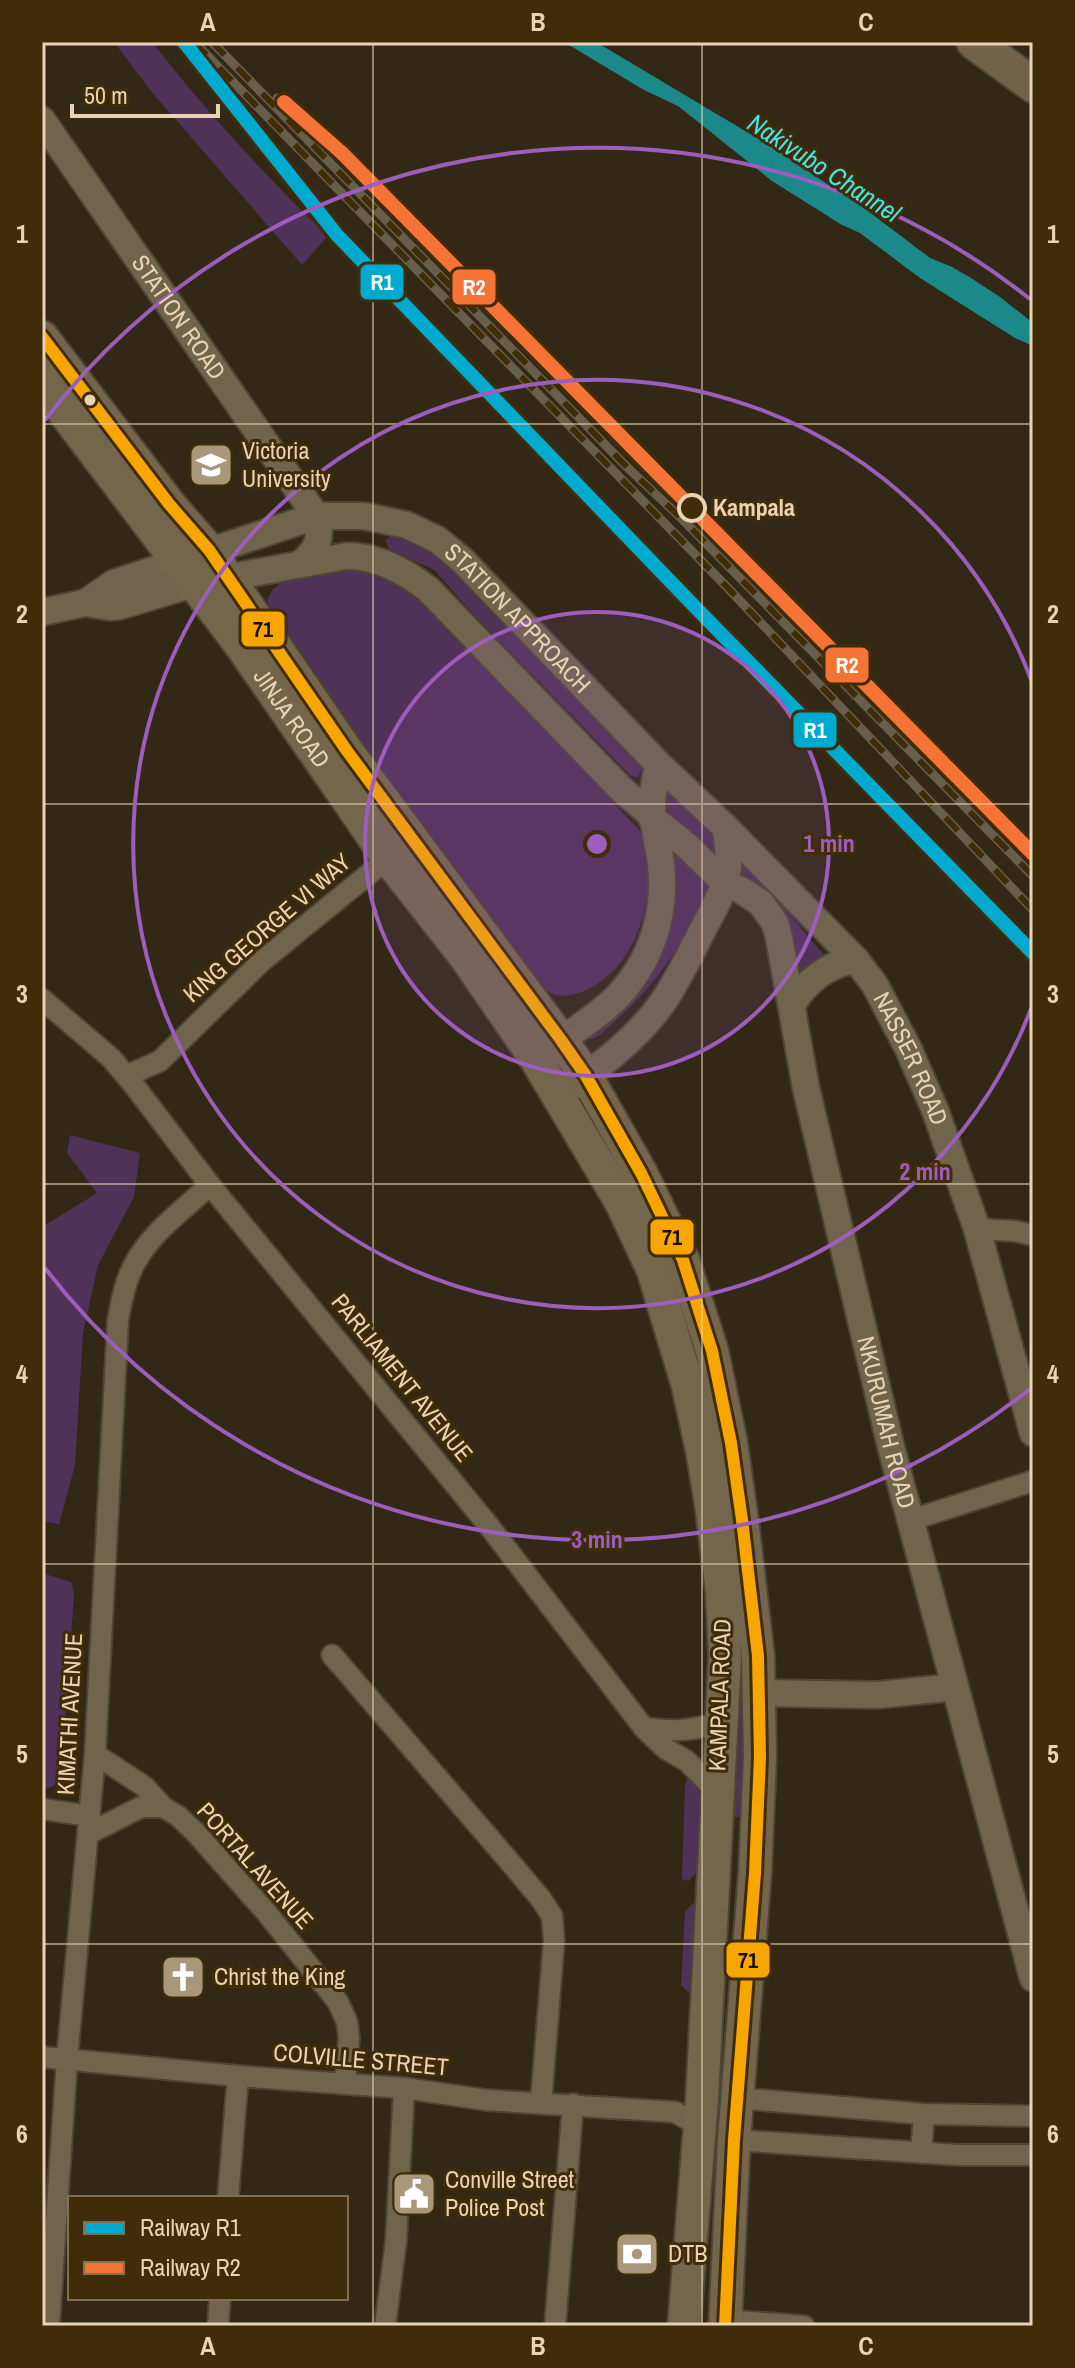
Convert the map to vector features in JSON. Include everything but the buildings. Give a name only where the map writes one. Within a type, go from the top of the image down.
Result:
[{"type":"highway","points":[[974,42],[1033,85]]},
{"type":"main road","name":"JINJA ROAD","points":[[42,337],[169,504],[209,550],[326,721],[400,848]]},
{"type":"main road","name":"JINJA ROAD","points":[[42,383],[185,573],[400,848],[548,1049]]},
{"type":"main road","name":"KAMPALA ROAD","points":[[548,1049],[586,1076],[677,1244],[712,1351],[731,1443],[742,1520],[760,1693],[760,1757],[725,2323]]},
{"type":"main road","name":"KAMPALA ROAD","points":[[548,1049],[558,1097],[607,1177],[641,1241],[662,1297],[688,1386],[706,1477],[722,1591],[725,1657],[722,1721],[692,2112],[684,2326]]},
{"type":"street","name":"STATION ROAD","points":[[42,120],[316,516]]},
{"type":"street","name":"STATION APPROACH","points":[[185,573],[209,550],[316,516],[386,519],[424,532],[471,568],[658,764],[725,827]]},
{"type":"street","points":[[299,565],[309,558],[319,543],[320,527],[316,516]]},
{"type":"street","name":"STATION APPROACH","points":[[185,573],[226,578],[332,558],[363,556],[392,566],[419,582],[442,603],[620,788],[726,884]]},
{"type":"street","points":[[42,612],[85,603],[120,606],[185,573]]},
{"type":"street","points":[[548,1049],[619,994],[638,970],[655,935],[663,881],[652,818],[658,764]]},
{"type":"street","points":[[558,1097],[618,1050],[659,1008],[680,975],[726,884],[728,855],[725,827]]},
{"type":"street","name":"NASSER ROAD","points":[[725,827],[856,960],[875,985],[922,1078],[977,1229],[1033,1433]]},
{"type":"street","name":"KING GEORGE VI WAY","points":[[126,1076],[160,1061],[262,961],[400,848]]},
{"type":"street","name":"NKURUMAH ROAD","points":[[726,884],[753,896],[769,912],[779,937],[806,1088],[891,1447],[1033,1978]]},
{"type":"street","points":[[792,1005],[805,987],[825,971],[840,963],[856,960]]},
{"type":"street","name":"PARLIAMENT AVENUE","points":[[42,999],[111,1058],[210,1185],[489,1526],[644,1728],[666,1749],[687,1761],[717,1792]]},
{"type":"street","name":"KING GEORGE VI WAY","points":[[144,1098],[160,1061]]},
{"type":"street","name":"KIMATHI AVENUE","points":[[49,2326],[67,2059],[95,1754],[117,1338],[122,1299],[128,1278],[152,1239],[210,1185]]},
{"type":"street","points":[[977,1229],[1033,1235]]},
{"type":"street","points":[[911,1520],[1033,1481]]},
{"type":"street","points":[[332,1655],[515,1868],[552,1916],[554,1940],[541,2103]]},
{"type":"street","points":[[760,1693],[878,1695],[955,1687]]},
{"type":"street","points":[[644,1728],[685,1731],[722,1721]]},
{"type":"street","name":"PORTAL AVENUE","points":[[95,1754],[145,1787],[163,1807],[196,1833],[266,1912],[338,2002],[347,2022],[349,2038],[345,2083]]},
{"type":"street","points":[[42,1809],[89,1825],[141,1807],[163,1807]]},
{"type":"street","name":"COLVILLE STREET","points":[[42,2057],[404,2088],[486,2100],[692,2112]]},
{"type":"street","points":[[228,2196],[238,2076]]},
{"type":"street","points":[[385,2326],[396,2241],[404,2088]]},
{"type":"street","points":[[737,2098],[924,2114],[1033,2116]]},
{"type":"street","points":[[555,2326],[573,2104]]},
{"type":"street","points":[[921,2153],[924,2114]]},
{"type":"street","points":[[734,2140],[921,2153],[1033,2155]]},
{"type":"street","points":[[218,2326],[220,2300]]},
{"type":"street","points":[[725,2323],[804,2326]]},
{"type":"shaded area","points":[[114,42],[152,42],[237,142],[328,236],[302,265],[151,91]]},
{"type":"shaded area","points":[[395,534],[432,547],[643,766],[638,777],[631,776],[434,570],[389,549],[385,540]]},
{"type":"shaded area","points":[[339,563],[387,572],[413,595],[489,670],[640,831],[648,875],[642,921],[621,962],[605,978],[586,990],[560,996],[539,987],[383,782],[273,618],[267,600],[273,589],[282,582]]},
{"type":"shaded area","points":[[668,786],[716,832],[722,864],[670,817],[661,793]]},
{"type":"shaded area","points":[[667,836],[713,881],[683,938],[656,978],[624,1013],[592,1039],[587,1037],[665,930],[675,877]]},
{"type":"shaded area","points":[[737,852],[844,979],[833,976],[795,986],[747,879],[739,874]]},
{"type":"shaded area","points":[[70,1135],[140,1153],[134,1197],[98,1265],[83,1333],[75,1465],[59,1524],[42,1521],[42,1227],[97,1193],[67,1153]]},
{"type":"shaded area","points":[[734,1529],[748,1637],[744,1817],[734,1817],[739,1662]]},
{"type":"shaded area","points":[[42,1573],[71,1582],[74,1594],[61,1781],[49,1788],[42,1787]]},
{"type":"shaded area","points":[[704,1773],[706,1846],[697,1871],[688,1881],[682,1879],[685,1786],[688,1775]]},
{"type":"shaded area","points":[[693,1903],[698,1903],[695,1994],[689,1993],[681,1985],[685,1912]]},
{"type":"water","points":[[564,42],[596,42],[767,144],[868,211],[930,258],[952,267],[1000,297],[1033,323],[1033,346],[1015,338],[920,278],[860,233],[772,181],[678,106],[644,90]]},
{"type":"railway","points":[[194,42],[726,586],[1033,910]]},
{"type":"railway","points":[[212,42],[1033,876]]},
{"type":"railway","points":[[277,98],[342,153],[1033,854]]},
{"type":"railway","points":[[697,609],[1033,953]]},
{"type":"rail line","name":"R1","points":[[184,42],[337,235],[1033,953]]},
{"type":"rail line","name":"R2","points":[[284,102],[342,153],[1033,854]]},
{"type":"transit line","name":"71","points":[[42,337],[169,504],[209,550],[347,751],[561,1040],[586,1076],[641,1173],[683,1260],[712,1351],[731,1443],[758,1656],[760,1757],[755,1873],[734,2140],[725,2326]]},
{"type":"place","name":"Victoria University","points":[[211,465]]},
{"type":"place","name":"Kampala","points":[[692,508]]},
{"type":"place","name":"Christ the King","points":[[183,1977]]},
{"type":"place","name":"Conville Street Police Post","points":[[414,2194]]},
{"type":"place","name":"DTB","points":[[637,2254]]},
{"type":"water label","name":"Nakivubo Channel","points":[[824,168]]}]
